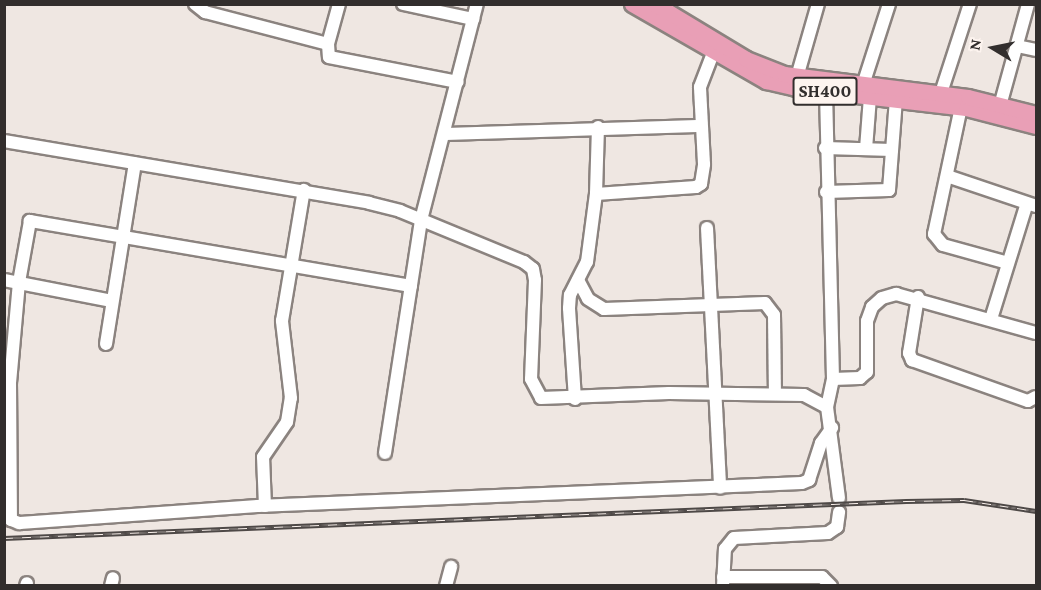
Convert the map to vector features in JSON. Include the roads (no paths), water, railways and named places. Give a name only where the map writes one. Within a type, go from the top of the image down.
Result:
[{"type":"main road","name":"SH400","points":[[632,4],[713,53],[766,81],[826,92],[941,93],[999,109],[1036,126]]},
{"type":"main road","name":"SH400","points":[[655,4],[746,59],[798,77],[896,99],[1036,114]]},
{"type":"street","points":[[195,4],[205,12],[328,44]]},
{"type":"street","points":[[339,4],[326,53],[333,59],[458,82]]},
{"type":"street","points":[[385,453],[422,220],[477,4]]},
{"type":"street","points":[[798,77],[818,4]]},
{"type":"street","points":[[866,149],[867,91],[890,4]]},
{"type":"street","points":[[941,93],[970,4]]},
{"type":"street","points":[[999,109],[1028,4]]},
{"type":"street","points":[[409,5],[473,19]]},
{"type":"street","points":[[1017,46],[1036,50]]},
{"type":"street","points":[[596,194],[696,187],[701,184],[704,164],[699,126],[700,87],[713,53]]},
{"type":"street","points":[[826,92],[826,192],[833,379],[827,407],[832,428],[838,498]]},
{"type":"street","points":[[826,192],[889,190],[896,99]]},
{"type":"street","points":[[961,107],[934,234],[937,242],[1008,263]]},
{"type":"street","points":[[444,134],[598,127],[699,126]]},
{"type":"street","points":[[575,399],[569,308],[578,280],[587,262],[596,194],[598,127]]},
{"type":"street","points":[[4,141],[304,190],[380,206],[422,220],[524,262],[532,269],[531,379],[534,390],[542,398],[575,399],[775,392],[804,395],[827,407]]},
{"type":"street","points":[[825,148],[892,150]]},
{"type":"street","points":[[106,344],[135,163]]},
{"type":"street","points":[[947,176],[1032,204],[1008,263],[991,319]]},
{"type":"street","points":[[265,506],[263,457],[286,422],[291,398],[282,330],[304,190]]},
{"type":"street","points":[[411,286],[30,220],[19,282],[6,438],[13,522],[265,506],[720,488],[810,480],[821,443],[832,428]]},
{"type":"street","points":[[707,228],[720,488]]},
{"type":"street","points":[[4,280],[112,301]]},
{"type":"street","points":[[578,280],[588,299],[604,309],[757,301],[771,308],[775,392]]},
{"type":"street","points":[[833,379],[860,378],[867,372],[867,321],[872,307],[882,298],[896,294],[918,297],[1036,333]]},
{"type":"street","points":[[918,297],[909,353],[912,360],[1028,401],[1036,397]]},
{"type":"street","points":[[831,585],[822,577],[723,581],[725,549],[734,538],[828,533],[837,527],[839,512]]},
{"type":"street","points":[[446,585],[450,567]]},
{"type":"railway","points":[[4,538],[906,501],[964,500],[1036,511]]}]
